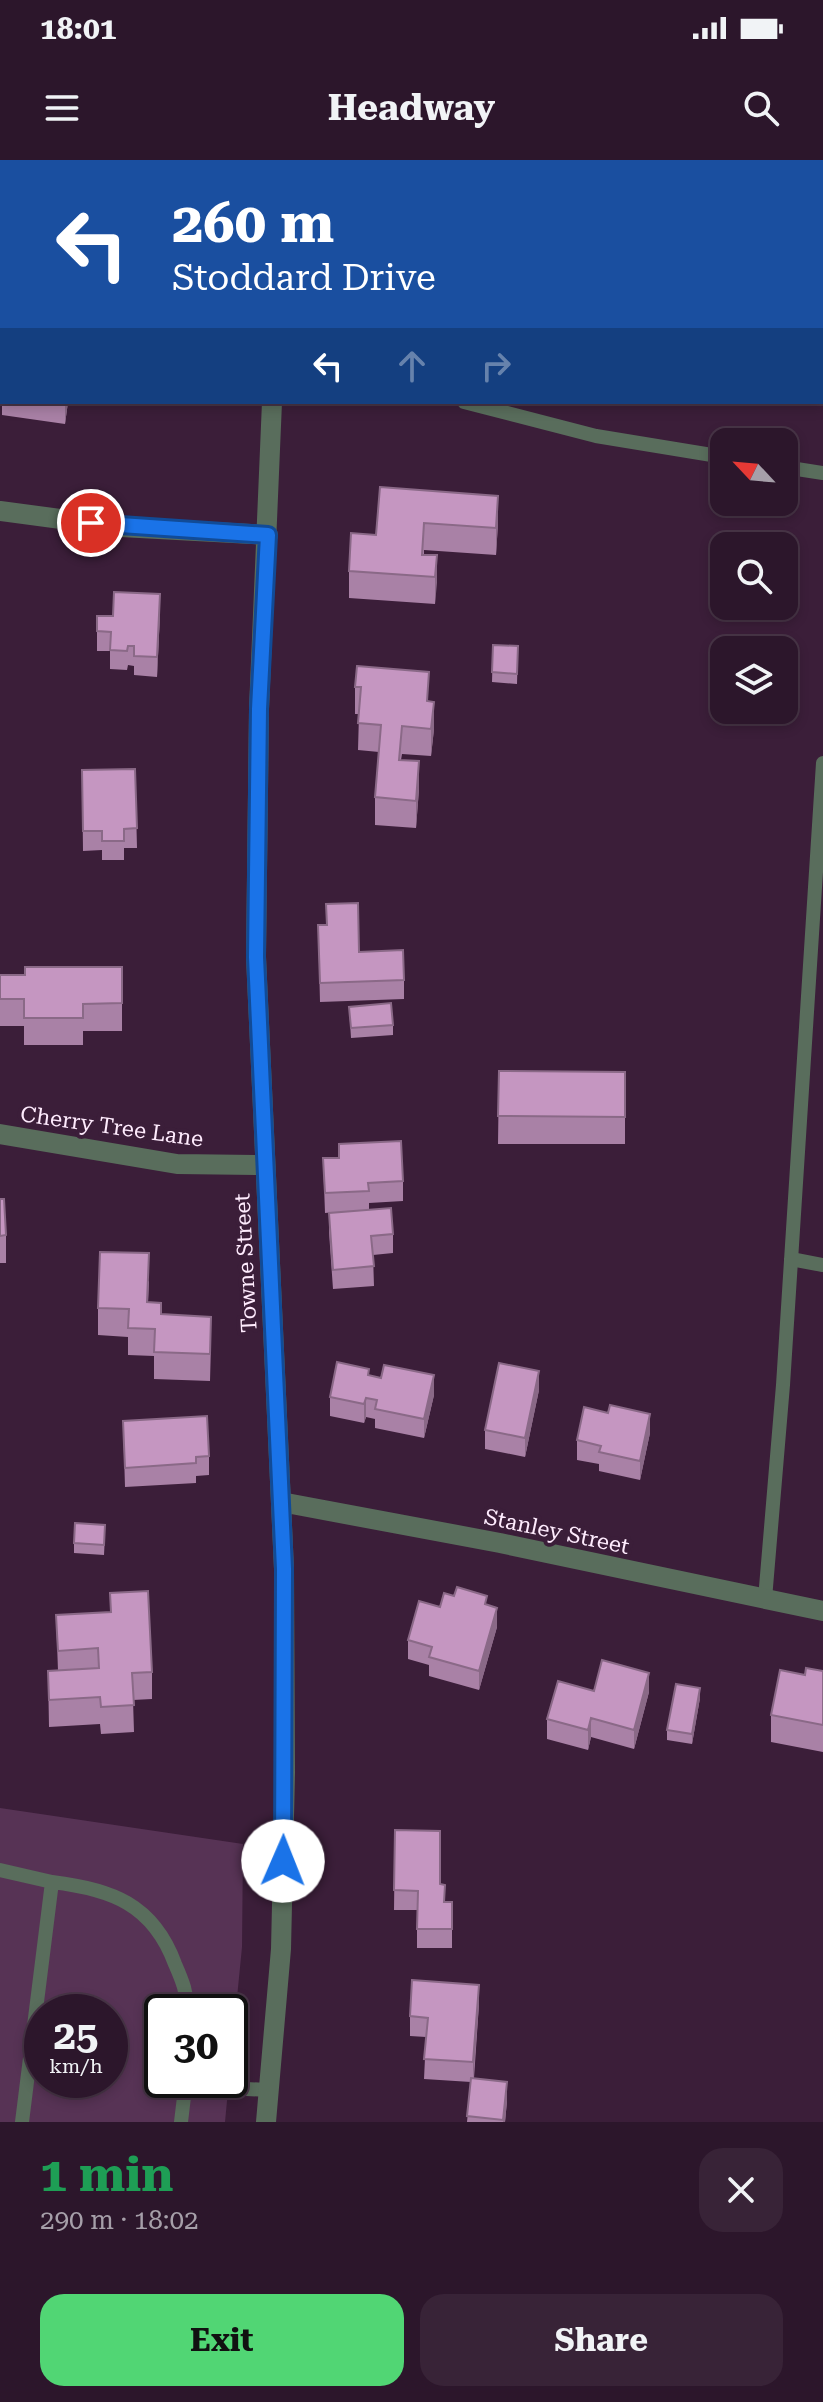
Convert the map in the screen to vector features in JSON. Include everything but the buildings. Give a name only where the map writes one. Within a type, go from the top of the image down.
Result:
[{"type":"street","name":"Towne Street","points":[[266,2122],[281,1949],[285,1772],[281,1502],[256,957],[259,709],[272,404]]},
{"type":"street","points":[[0,511],[121,527],[268,535]]},
{"type":"street","name":"Cherry Tree Lane","points":[[0,1134],[177,1164],[265,1165]]},
{"type":"street","name":"Stanley Street","points":[[281,1502],[500,1543],[823,1611]]},
{"type":"lane","points":[[472,404],[596,436],[710,455]]},
{"type":"lane","points":[[798,469],[823,473]]},
{"type":"lane","points":[[765,1599],[817,959],[823,763]]},
{"type":"lane","points":[[791,1259],[823,1265]]},
{"type":"lane","points":[[0,1870],[52,1882],[89,1886],[125,1901],[150,1920],[173,1957],[187,1994]]},
{"type":"lane","points":[[22,2122],[52,1882]]},
{"type":"lane","points":[[248,2088],[268,2090]]},
{"type":"lane","points":[[181,2122],[184,2098]]},
{"type":"shaded area","points":[[0,1808],[243,1844],[242,1947],[237,1994],[144,1994],[144,2098],[227,2098],[225,2122],[0,2122]]},
{"type":"route","points":[[91,523],[268,535],[259,709],[256,957],[284,1569],[283,1861]]}]
